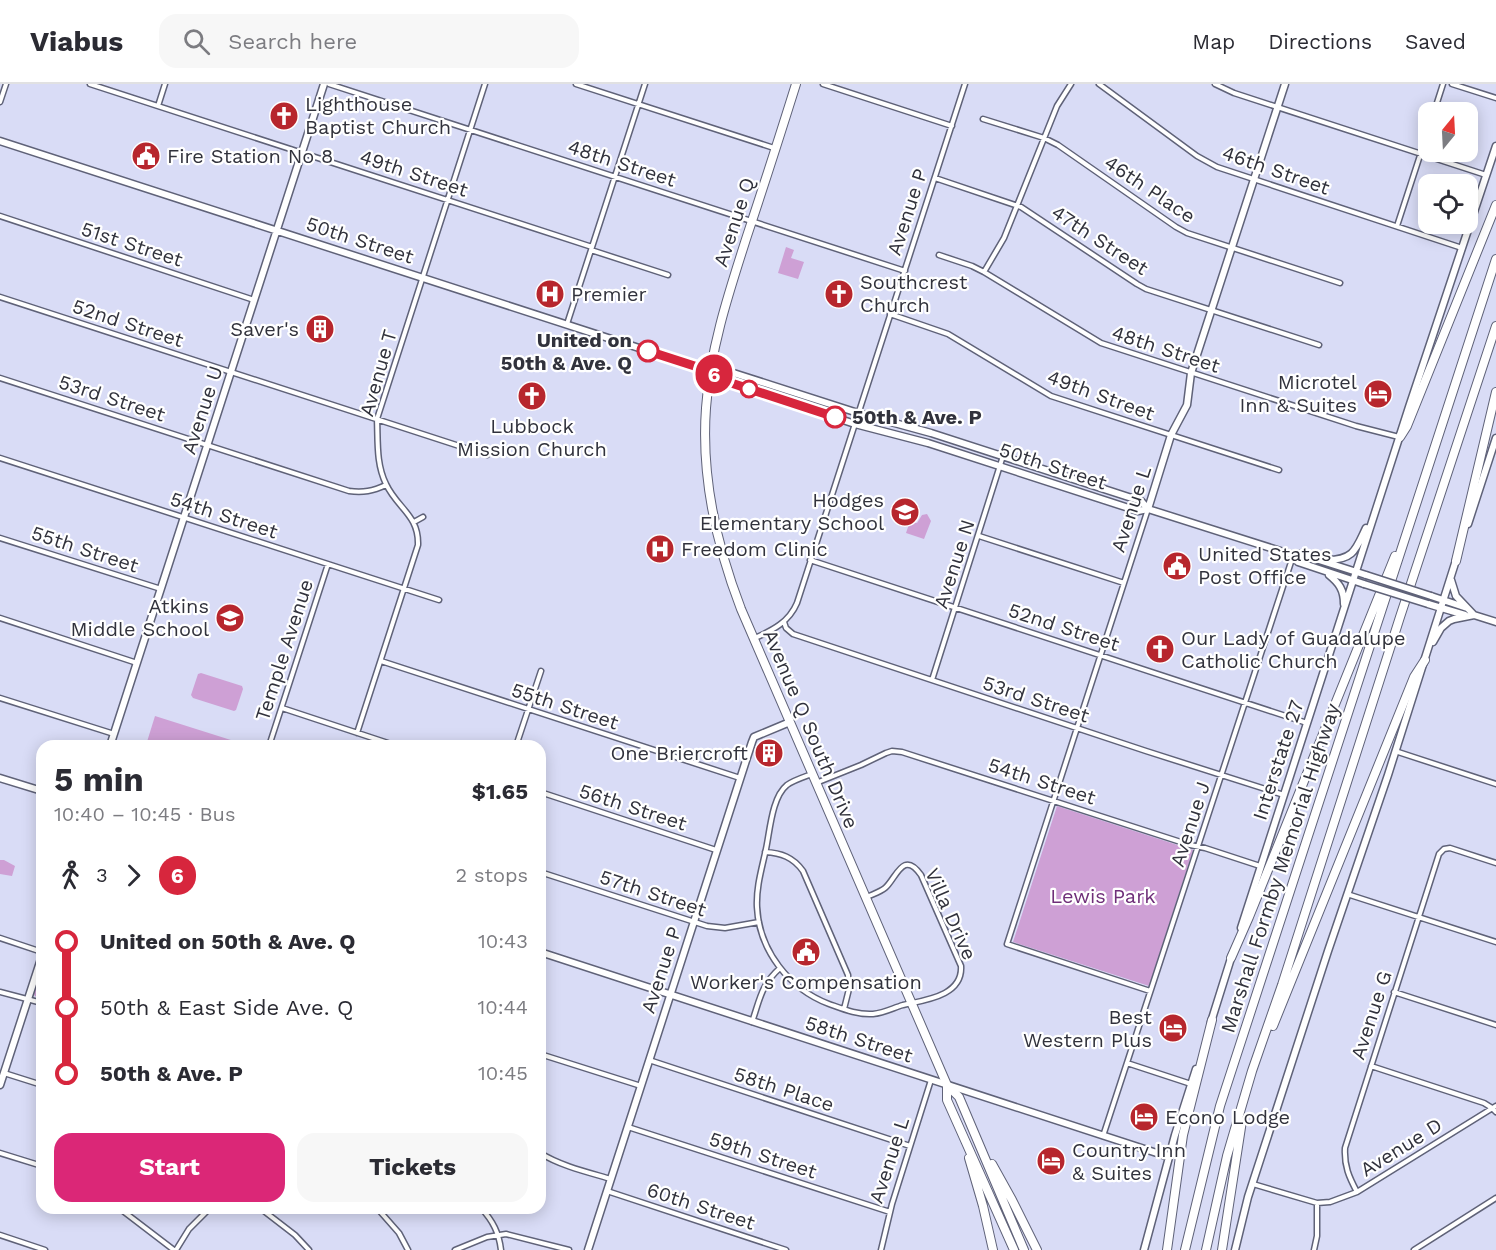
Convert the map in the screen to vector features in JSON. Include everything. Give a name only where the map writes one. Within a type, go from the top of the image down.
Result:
[{"type":"highway","name":"Avenue Q","points":[[710,371],[724,311],[796,84]]},
{"type":"highway","points":[[1400,437],[1407,426],[1496,205]]},
{"type":"highway","name":"Marshall Formby Memorial Highway","points":[[1185,1250],[1220,1107],[1496,259]]},
{"type":"highway","name":"Marshall Formby Memorial Highway","points":[[1206,1250],[1222,1176],[1246,1090],[1282,986],[1496,326]]},
{"type":"highway","name":"Avenue Q South Drive","points":[[710,371],[705,435],[708,482],[717,537],[729,579],[947,1085],[959,1097],[967,1114],[1024,1250]]},
{"type":"highway","points":[[1456,561],[1496,392]]},
{"type":"highway","points":[[1231,958],[1250,917],[1379,593],[1417,505]]},
{"type":"highway","points":[[1252,1071],[1271,1032],[1414,677],[1426,657]]},
{"type":"highway","points":[[1167,1250],[1187,1116],[1212,1020]]},
{"type":"highway","name":"Avenue Q South Drive","points":[[947,1085],[947,1100],[1014,1250]]},
{"type":"highway","points":[[1222,1250],[1246,1090]]},
{"type":"highway","points":[[967,1114],[1037,1250]]},
{"type":"highway","points":[[963,1137],[993,1250]]},
{"type":"main road","name":"Avenue U","points":[[112,740],[324,84]]},
{"type":"main road","name":"Avenue L","points":[[1148,508],[1171,435],[1187,405],[1191,373],[1285,84]]},
{"type":"main road","name":"50th Street","points":[[0,141],[710,371],[722,380],[855,424],[928,443],[1138,511],[1148,508]]},
{"type":"main road","name":"Interstate 27","points":[[1144,1250],[1169,1157],[1231,958],[1496,146]]},
{"type":"main road","name":"50th Street","points":[[710,371],[724,370],[932,433],[1141,501],[1148,508],[1443,600],[1471,614]]},
{"type":"main road","points":[[1235,1250],[1252,1184],[1443,600],[1491,463],[1496,438]]},
{"type":"main road","points":[[1314,559],[1335,560],[1354,553],[1375,512]]},
{"type":"main road","name":"50th Street","points":[[1293,555],[1298,562],[1324,571],[1441,608],[1496,622]]},
{"type":"main road","points":[[1324,571],[1341,587],[1344,598],[1343,614]]},
{"type":"main road","points":[[1426,657],[1442,626],[1454,619],[1471,614],[1454,593],[1451,577]]},
{"type":"main road","name":"Avenue P","points":[[588,1250],[754,738],[790,722]]},
{"type":"main road","points":[[0,778],[36,789]]},
{"type":"main road","name":"58th Street","points":[[546,954],[1169,1157]]},
{"type":"main road","points":[[0,1085],[36,973]]},
{"type":"street","points":[[0,102],[6,84]]},
{"type":"street","name":"49th Street","points":[[90,84],[448,200],[668,275]]},
{"type":"street","points":[[158,106],[165,84]]},
{"type":"street","name":"48th Street","points":[[329,84],[905,271]]},
{"type":"street","name":"Avenue T","points":[[414,522],[386,485],[378,458],[377,419],[485,84]]},
{"type":"street","points":[[576,84],[775,148]]},
{"type":"street","points":[[567,324],[645,84]]},
{"type":"street","points":[[823,84],[952,126]]},
{"type":"street","name":"Avenue P","points":[[784,622],[794,609],[965,84]]},
{"type":"street","points":[[984,272],[1004,238],[1061,98],[1071,84]]},
{"type":"street","name":"46th Street","points":[[1099,84],[1197,156],[1217,167],[1463,248]]},
{"type":"street","points":[[1215,84],[1234,93],[1418,153]]},
{"type":"street","points":[[1437,102],[1443,84]]},
{"type":"street","points":[[1452,84],[1496,99]]},
{"type":"street","name":"46th Place","points":[[983,119],[1044,138],[1058,145],[1193,236],[1340,283]]},
{"type":"street","points":[[1397,226],[1418,160]]},
{"type":"street","points":[[1445,162],[1486,175]]},
{"type":"street","name":"47th Street","points":[[935,178],[1024,208],[1139,285],[1320,345]]},
{"type":"street","name":"51st Street","points":[[0,216],[254,300]]},
{"type":"street","name":"48th Street","points":[[939,255],[984,272],[1101,343],[1356,426],[1400,437]]},
{"type":"street","name":"52nd Street","points":[[0,297],[487,455]]},
{"type":"street","name":"49th Street","points":[[890,314],[948,334],[1051,396],[1279,470]]},
{"type":"street","name":"53rd Street","points":[[0,378],[349,491],[369,492],[386,485]]},
{"type":"street","name":"Avenue N","points":[[932,680],[1003,456]]},
{"type":"street","name":"54th Street","points":[[0,458],[439,600]]},
{"type":"street","name":"Avenue L","points":[[1148,508],[1007,944],[1150,991]]},
{"type":"street","points":[[357,733],[418,545],[414,522],[423,517]]},
{"type":"street","points":[[979,536],[1124,583]]},
{"type":"street","name":"55th Street","points":[[0,538],[161,589]]},
{"type":"street","name":"Avenue J","points":[[1103,1136],[1293,555]]},
{"type":"street","name":"52nd Street","points":[[810,560],[1308,723]]},
{"type":"street","name":"Temple Avenue","points":[[271,740],[328,564]]},
{"type":"street","points":[[0,618],[137,663]]},
{"type":"street","points":[[754,639],[784,622]]},
{"type":"street","name":"53rd Street","points":[[784,622],[786,628],[793,634],[1284,795]]},
{"type":"street","name":"55th Street","points":[[381,661],[740,778]]},
{"type":"street","points":[[518,740],[541,671]]},
{"type":"street","points":[[0,698],[114,734]]},
{"type":"street","points":[[282,708],[379,740]]},
{"type":"street","name":"54th Street","points":[[816,783],[886,753],[897,751],[1261,867]]},
{"type":"street","points":[[1395,751],[1496,784]]},
{"type":"street","points":[[812,774],[791,783],[782,790],[776,800],[758,888],[757,907],[765,941],[780,968],[794,983],[824,1002],[853,1012],[870,1014],[912,1004]]},
{"type":"street","name":"56th Street","points":[[546,794],[717,850]]},
{"type":"street","name":"Avenue G","points":[[1358,1192],[1347,1172],[1345,1148],[1439,854],[1444,849],[1450,848],[1496,863]]},
{"type":"street","points":[[765,852],[783,854],[803,871],[848,975],[849,989],[844,1009]]},
{"type":"street","name":"Villa Drive","points":[[866,897],[886,887],[900,868],[913,866],[921,874],[961,966],[961,976],[954,987],[922,1002],[912,1004]]},
{"type":"street","name":"57th Street","points":[[546,874],[717,928],[759,922]]},
{"type":"street","points":[[1347,894],[1496,942]]},
{"type":"street","points":[[0,938],[36,952]]},
{"type":"street","points":[[752,1022],[764,985],[780,968]]},
{"type":"street","points":[[0,992],[36,1001]]},
{"type":"street","points":[[1394,992],[1496,1025]]},
{"type":"street","points":[[546,1056],[640,1086]]},
{"type":"street","name":"58th Place","points":[[649,1060],[910,1146]]},
{"type":"street","points":[[1127,1063],[1191,1084]]},
{"type":"street","points":[[1371,1066],[1484,1103],[1495,1109]]},
{"type":"street","points":[[4,1073],[36,1083]]},
{"type":"street","name":"Avenue L","points":[[881,1250],[890,1212],[932,1080]]},
{"type":"street","name":"Avenue D","points":[[1317,1203],[1330,1202],[1358,1192],[1495,1109]]},
{"type":"street","name":"59th Street","points":[[628,1126],[890,1212]]},
{"type":"street","points":[[0,1153],[36,1164]]},
{"type":"street","points":[[546,1157],[611,1179]]},
{"type":"street","points":[[1252,1184],[1317,1203],[1317,1236],[1314,1250]]},
{"type":"street","name":"60th Street","points":[[607,1191],[786,1250]]},
{"type":"street","points":[[1414,1250],[1496,1198]]},
{"type":"street","points":[[127,1214],[175,1250],[189,1229],[204,1214]]},
{"type":"street","points":[[268,1214],[295,1235],[309,1250]]},
{"type":"street","points":[[382,1214],[399,1233],[408,1250]]},
{"type":"street","points":[[486,1214],[496,1228],[501,1250]]},
{"type":"street","points":[[0,1235],[45,1250]]},
{"type":"street","points":[[455,1250],[498,1235],[515,1236],[569,1250]]},
{"type":"green space","points":[[786,247],[794,250],[791,258],[804,262],[798,279],[778,273]]},
{"type":"green space","points":[[927,514],[931,521],[924,539],[906,533],[910,521],[917,523],[922,515]]},
{"type":"green space","points":[[198,674],[242,686],[236,710],[193,698],[191,695]]},
{"type":"green space","points":[[155,716],[231,740],[148,740]]},
{"type":"green space","name":"Lewis Park","points":[[1057,806],[1193,850],[1149,986],[1013,942]]},
{"type":"green space","points":[[0,860],[15,866],[12,876],[0,874]]},
{"type":"bus line","name":"6","points":[[648,351],[710,371],[722,380],[835,417]]},
{"type":"place","name":"Lighthouse Baptist Church","points":[[284,116]]},
{"type":"place","name":"Fire Station No 8","points":[[146,156]]},
{"type":"place","name":"Premier","points":[[550,294]]},
{"type":"place","name":"Southcrest Church","points":[[839,294]]},
{"type":"place","name":"Saver's","points":[[320,329]]},
{"type":"place","name":"United on 50th & Ave. Q","points":[[648,351]]},
{"type":"place","name":"Microtel Inn & Suites","points":[[1378,394]]},
{"type":"place","name":"Lubbock Mission Church","points":[[532,396]]},
{"type":"place","name":"50th & Ave. P","points":[[835,417]]},
{"type":"place","name":"Hodges Elementary School","points":[[905,512]]},
{"type":"place","name":"Freedom Clinic","points":[[660,549]]},
{"type":"place","name":"United States Post Office","points":[[1177,566]]},
{"type":"place","name":"Atkins Middle School","points":[[230,618]]},
{"type":"place","name":"Our Lady of Guadalupe Catholic Church","points":[[1160,649]]},
{"type":"place","name":"One Briercroft","points":[[769,753]]},
{"type":"place","name":"Worker's Compensation","points":[[806,952]]},
{"type":"place","name":"Best Western Plus","points":[[1173,1028]]},
{"type":"place","name":"Econo Lodge","points":[[1144,1117]]},
{"type":"place","name":"Country Inn & Suites","points":[[1051,1161]]}]
